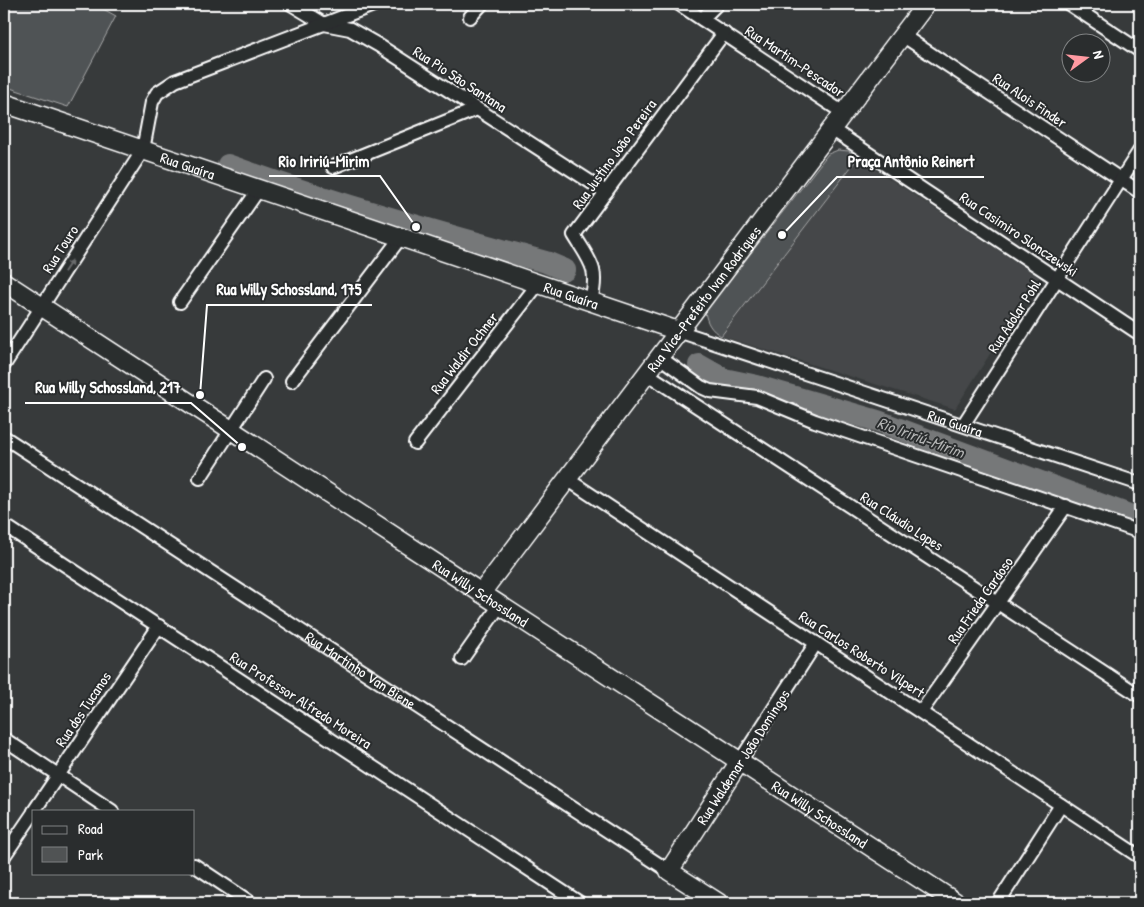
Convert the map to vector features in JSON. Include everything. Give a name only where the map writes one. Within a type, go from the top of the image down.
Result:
[{"type":"street","name":"Rua Pio São Santana","points":[[291,4],[324,24],[350,29],[364,37],[606,192]]},
{"type":"street","points":[[143,150],[152,102],[165,87],[376,4]]},
{"type":"street","points":[[470,18],[482,4]]},
{"type":"street","name":"Rua Martim-Pescador","points":[[679,4],[842,112]]},
{"type":"street","points":[[702,19],[717,4]]},
{"type":"street","name":"Rua Vice-Prefeito Ivan Rodrigues","points":[[481,593],[842,112],[926,4]]},
{"type":"street","points":[[1069,4],[1140,51]]},
{"type":"street","name":"Rua Justino João Pereira","points":[[591,302],[596,283],[595,273],[574,235],[724,33]]},
{"type":"street","name":"Rua Alois Finder","points":[[902,35],[1140,192]]},
{"type":"street","name":"Rua Guaíra","points":[[4,103],[591,302],[1140,484]]},
{"type":"street","points":[[333,167],[478,109]]},
{"type":"street","name":"Rua Casimiro Slonczewski","points":[[830,128],[1140,334]]},
{"type":"street","name":"Rua Touro","points":[[4,365],[143,150]]},
{"type":"street","name":"Rua Adolar Pohl","points":[[963,425],[1140,150]]},
{"type":"street","points":[[180,302],[259,189]]},
{"type":"street","points":[[292,381],[401,237]]},
{"type":"street","name":"Rua Willy Schossland","points":[[4,282],[957,903]]},
{"type":"street","name":"Rua Waldir Ochner","points":[[415,443],[538,284]]},
{"type":"street","points":[[658,356],[696,384],[710,391],[757,397],[815,421],[1140,532]]},
{"type":"street","name":"Rua Cláudio Lopes","points":[[646,373],[1140,696]]},
{"type":"street","points":[[200,478],[264,379]]},
{"type":"street","name":"Rua Martinho Van Biene","points":[[4,437],[719,903]]},
{"type":"street","name":"Rua Carlos Roberto Vilpert","points":[[567,478],[1140,857]]},
{"type":"street","name":"Rua Frieda Cardoso","points":[[921,712],[1066,506]]},
{"type":"street","name":"Rua Professor Alfredo Moreira","points":[[4,524],[580,903]]},
{"type":"street","points":[[462,659],[500,605]]},
{"type":"street","name":"Rua dos Tucanos","points":[[35,810],[159,626]]},
{"type":"street","name":"Rua Waldemar João Domingos","points":[[669,871],[816,643]]},
{"type":"street","points":[[4,739],[110,810]]},
{"type":"street","points":[[998,903],[1062,805]]},
{"type":"street","name":"Rua dos Tucanos","points":[[4,856],[32,814]]},
{"type":"street","points":[[195,866],[251,903]]},
{"type":"shaded area","points":[[858,158],[1039,277],[955,409],[721,336]]},
{"type":"green space","points":[[4,4],[94,4],[116,16],[68,107],[4,86]]},
{"type":"green space","points":[[838,150],[849,151],[858,158],[721,336],[710,326],[705,312],[828,154]]},
{"type":"waterway","name":"Rio Iririú-Mirim","points":[[228,165],[347,205],[546,262],[565,270]]},
{"type":"waterway","name":"Rio Iririú-Mirim","points":[[699,365],[724,379],[757,386],[878,421],[1140,519]]},
{"type":"place","name":"Rio Iririú-Mirim","points":[[416,227]]},
{"type":"place","name":"Praça Antônio Reinert","points":[[782,235]]},
{"type":"place","name":"Rua Willy Schossland, 175","points":[[200,395]]},
{"type":"place","name":"Rua Willy Schossland, 217","points":[[242,447]]}]
